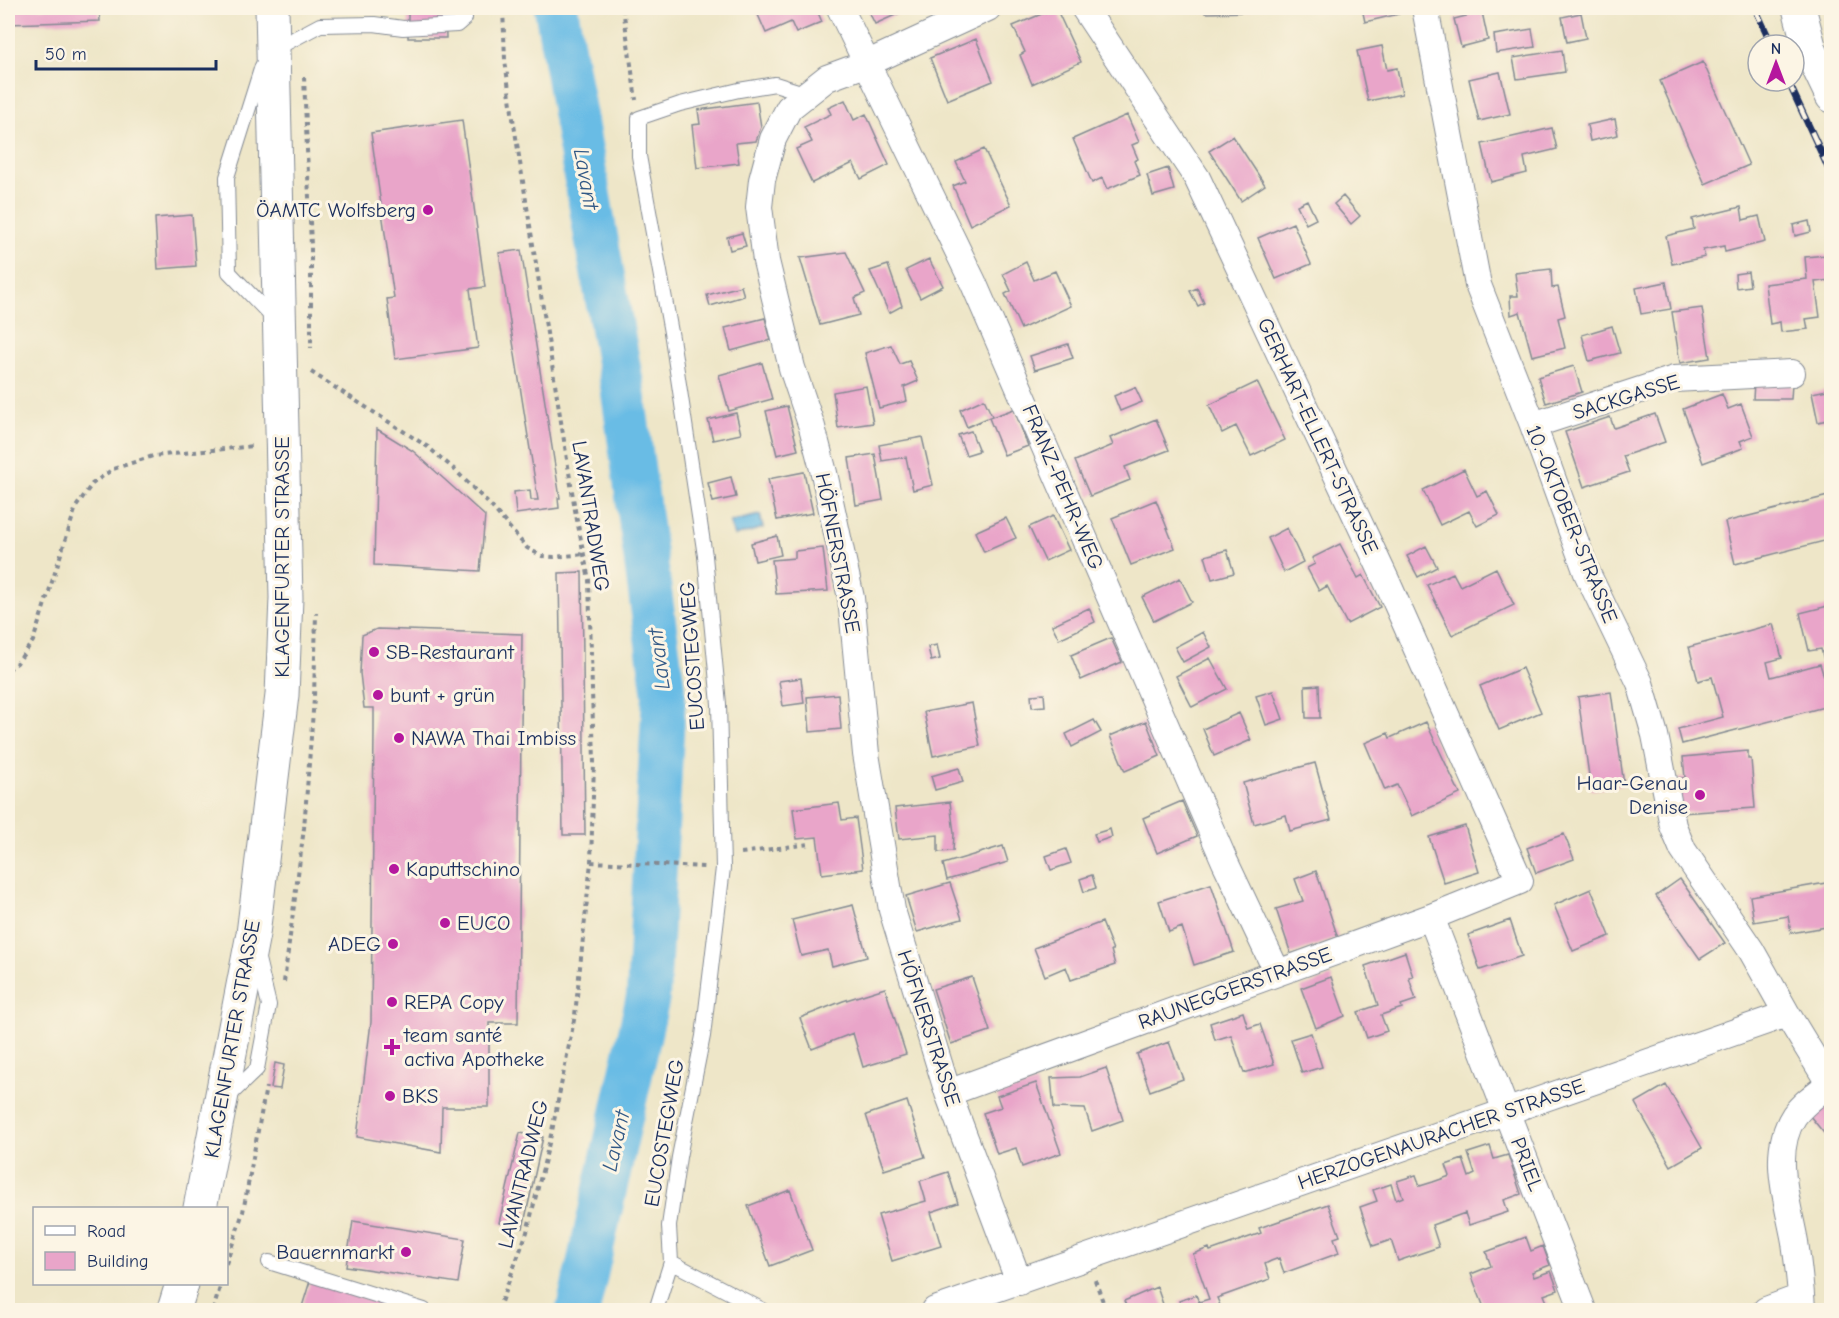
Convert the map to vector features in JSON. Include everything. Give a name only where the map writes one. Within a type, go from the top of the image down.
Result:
[{"type":"main road","points":[[1799,8],[1810,50],[1832,96]]},
{"type":"main road","name":"KLAGENFURTER STRASSE","points":[[200,1207],[253,934],[282,694],[286,598],[273,30]]},
{"type":"main road","points":[[174,1311],[182,1285]]},
{"type":"street","name":"FRANZ-PEHR-WEG","points":[[840,8],[978,292],[1225,862],[1277,972]]},
{"type":"street","name":"HÖFNERSTRASSE","points":[[988,8],[868,63],[827,78],[789,108],[773,139],[762,180],[759,207],[766,261],[792,368],[821,461],[851,598],[866,754],[892,910],[948,1093],[1019,1282]]},
{"type":"street","name":"GERHART-ELLERT-STRASSE","points":[[1084,8],[1197,178],[1387,582],[1520,881]]},
{"type":"street","name":"10.-OKTOBER-STRASSE","points":[[1425,8],[1478,285],[1533,425],[1587,573],[1640,683],[1655,735],[1673,826],[1683,850],[1751,950],[1787,1014]]},
{"type":"street","name":"SACKGASSE","points":[[1533,425],[1674,379],[1792,373]]},
{"type":"street","name":"RAUNEGGERSTRASSE","points":[[948,1093],[1431,917],[1520,881]]},
{"type":"street","name":"PRIEL","points":[[1431,917],[1583,1311]]},
{"type":"street","points":[[1766,1311],[1802,1304],[1783,1176],[1782,1150],[1784,1139],[1795,1116],[1831,1083],[1787,1014]]},
{"type":"street","name":"HERZOGENAURACHER STRASSE","points":[[936,1311],[1787,1014]]},
{"type":"lane","points":[[280,325],[229,272],[228,248],[227,177],[273,30],[320,25],[374,24],[403,28],[457,25],[465,18],[462,8]]},
{"type":"lane","points":[[639,118],[690,102],[774,84],[807,94]]},
{"type":"lane","name":"EUCOSTEGWEG","points":[[639,118],[639,156],[672,338],[706,568],[719,704],[723,862],[703,1036],[679,1156],[669,1226],[671,1262]]},
{"type":"lane","points":[[269,1262],[424,1311]]},
{"type":"lane","points":[[656,1311],[671,1262],[763,1311]]},
{"type":"path","name":"LAVANTRADWEG","points":[[498,1311],[527,1232],[552,1131],[575,1015],[591,862],[594,763],[589,580],[575,510],[512,111],[505,60],[502,8]]},
{"type":"path","points":[[623,8],[639,118]]},
{"type":"path","points":[[311,372],[428,447],[454,469],[527,548],[542,556],[585,554]]},
{"type":"path","points":[[8,670],[18,663],[33,641],[76,507],[92,484],[113,469],[153,456],[282,445]]},
{"type":"path","points":[[591,862],[723,862],[809,844]]},
{"type":"path","points":[[1088,1259],[1106,1311]]},
{"type":"path","points":[[213,1311],[221,1285]]},
{"type":"water","points":[[760,515],[763,528],[734,536],[730,522]]},
{"type":"building","points":[[8,8],[99,8],[100,21],[8,24]]},
{"type":"building","points":[[755,8],[816,8],[822,22],[796,33],[791,22],[766,33]]},
{"type":"building","points":[[867,8],[911,8],[875,24]]},
{"type":"building","points":[[1056,8],[1081,62],[1032,84],[1020,55],[1025,52],[1013,26]]},
{"type":"building","points":[[1204,8],[1251,8],[1251,12],[1205,13]]},
{"type":"building","points":[[1362,8],[1398,8],[1399,14],[1365,22]]},
{"type":"building","points":[[445,10],[446,38],[408,38],[408,11]]},
{"type":"building","points":[[1482,12],[1488,40],[1461,47],[1454,19]]},
{"type":"building","points":[[1581,13],[1586,38],[1567,42],[1562,17]]},
{"type":"building","points":[[1532,29],[1535,47],[1496,53],[1494,35]]},
{"type":"building","points":[[976,39],[993,81],[947,100],[930,58]]},
{"type":"building","points":[[1382,46],[1387,70],[1397,68],[1402,94],[1368,101],[1357,51]]},
{"type":"building","points":[[1562,50],[1565,72],[1517,79],[1513,58]]},
{"type":"building","points":[[1703,62],[1749,165],[1705,184],[1660,81]]},
{"type":"building","points":[[1500,72],[1510,114],[1479,121],[1469,79]]},
{"type":"building","points":[[845,100],[854,120],[866,114],[889,165],[861,179],[853,163],[812,183],[796,149],[812,142],[804,127],[831,114],[828,108]]},
{"type":"building","points":[[757,102],[761,127],[756,141],[736,143],[739,163],[697,168],[692,125],[700,124],[698,110]]},
{"type":"building","points":[[1127,115],[1139,142],[1132,145],[1138,159],[1134,161],[1140,175],[1107,189],[1102,178],[1092,183],[1073,139]]},
{"type":"building","points":[[1615,119],[1618,135],[1590,141],[1587,125]]},
{"type":"building","name":"ÖAMTC Wolfsberg","points":[[462,120],[485,287],[470,289],[478,348],[395,359],[387,299],[394,298],[371,133]]},
{"type":"building","points":[[1552,128],[1557,149],[1524,157],[1527,173],[1491,182],[1482,144]]},
{"type":"building","points":[[1233,136],[1265,185],[1241,201],[1209,151]]},
{"type":"building","points":[[984,149],[1011,205],[970,225],[953,186],[965,181],[956,162]]},
{"type":"building","points":[[1168,168],[1174,190],[1153,196],[1147,175]]},
{"type":"building","points":[[1343,196],[1360,216],[1351,224],[1334,204]]},
{"type":"building","points":[[1307,200],[1316,219],[1306,224],[1297,205]]},
{"type":"building","points":[[1741,207],[1743,220],[1759,216],[1765,242],[1725,252],[1724,246],[1703,250],[1705,257],[1672,264],[1666,236],[1694,229],[1692,219]]},
{"type":"building","points":[[192,215],[196,266],[158,269],[155,218]]},
{"type":"building","points":[[1809,221],[1811,232],[1795,236],[1793,225]]},
{"type":"building","points":[[1293,223],[1311,264],[1276,279],[1258,238]]},
{"type":"building","points":[[742,233],[746,246],[730,250],[727,237]]},
{"type":"building","points":[[521,250],[560,498],[558,498],[559,508],[516,514],[514,492],[530,490],[531,500],[538,500],[499,253]]},
{"type":"building","points":[[846,252],[865,293],[854,298],[859,315],[820,325],[800,258]]},
{"type":"building","points":[[1827,255],[1830,280],[1815,282],[1820,317],[1806,319],[1808,329],[1781,332],[1780,322],[1770,324],[1765,284],[1807,279],[1805,257]]},
{"type":"building","points":[[929,259],[943,286],[920,298],[906,270]]},
{"type":"building","points":[[1026,262],[1034,280],[1055,271],[1071,306],[1021,329],[1005,294],[1011,291],[1003,274]]},
{"type":"building","points":[[888,265],[902,306],[889,313],[870,271]]},
{"type":"building","points":[[1551,269],[1552,288],[1558,287],[1565,316],[1558,318],[1565,348],[1532,356],[1520,312],[1511,315],[1510,296],[1518,296],[1515,273]]},
{"type":"building","points":[[1748,272],[1750,286],[1736,288],[1735,274]]},
{"type":"building","points":[[1666,282],[1671,309],[1641,314],[1636,288]]},
{"type":"building","points":[[741,286],[744,296],[710,306],[707,295]]},
{"type":"building","points":[[1197,288],[1204,303],[1198,306],[1190,291]]},
{"type":"building","points":[[1702,308],[1710,358],[1680,363],[1672,312]]},
{"type":"building","points":[[765,318],[771,340],[731,351],[725,328]]},
{"type":"building","points":[[1612,326],[1620,353],[1589,361],[1582,335]]},
{"type":"building","points":[[1068,344],[1073,358],[1035,370],[1030,356]]},
{"type":"building","points":[[891,345],[900,364],[909,361],[918,381],[904,387],[907,401],[879,408],[865,353]]},
{"type":"building","points":[[762,363],[772,399],[729,411],[719,375]]},
{"type":"building","points":[[1574,366],[1582,392],[1546,403],[1538,377]]},
{"type":"building","points":[[1257,382],[1285,440],[1251,456],[1236,426],[1222,433],[1209,405]]},
{"type":"building","points":[[1754,383],[1792,384],[1791,399],[1753,399]]},
{"type":"building","points":[[866,386],[873,423],[838,428],[833,392]]},
{"type":"building","points":[[1135,387],[1142,402],[1120,411],[1114,396]]},
{"type":"building","points":[[1832,389],[1832,419],[1818,422],[1812,393]]},
{"type":"building","points":[[1722,394],[1728,409],[1741,404],[1753,436],[1740,441],[1743,448],[1703,463],[1683,409]]},
{"type":"building","points":[[984,399],[992,416],[967,427],[960,410]]},
{"type":"building","points":[[787,406],[798,450],[777,455],[766,411]]},
{"type":"building","points":[[1014,409],[1028,446],[1004,455],[989,418]]},
{"type":"building","points":[[736,413],[741,434],[713,440],[708,420]]},
{"type":"building","points":[[1655,414],[1665,442],[1623,456],[1629,472],[1584,487],[1565,432],[1610,417],[1614,428]]},
{"type":"building","points":[[1156,419],[1169,450],[1125,467],[1130,480],[1090,496],[1075,461],[1113,445],[1110,438]]},
{"type":"building","points":[[377,429],[413,451],[485,516],[480,571],[374,565]]},
{"type":"building","points":[[971,431],[979,451],[966,455],[958,435]]},
{"type":"building","points":[[922,437],[933,485],[913,490],[906,457],[882,461],[879,445]]},
{"type":"building","points":[[875,454],[883,500],[856,505],[849,458]]},
{"type":"building","points":[[1464,469],[1477,496],[1487,491],[1499,515],[1477,526],[1469,511],[1440,525],[1423,490]]},
{"type":"building","points":[[804,472],[813,513],[777,520],[768,479]]},
{"type":"building","points":[[731,477],[736,497],[713,502],[708,483]]},
{"type":"building","points":[[1832,495],[1832,539],[1735,564],[1725,522]]},
{"type":"building","points":[[1156,500],[1175,548],[1131,565],[1112,518]]},
{"type":"building","points":[[1053,516],[1069,550],[1045,561],[1029,527]]},
{"type":"building","points":[[1006,518],[1016,538],[984,552],[975,532]]},
{"type":"building","points":[[1287,528],[1303,562],[1284,572],[1268,538]]},
{"type":"building","points":[[777,536],[781,555],[755,561],[751,543]]},
{"type":"building","points":[[1340,544],[1358,578],[1363,575],[1380,607],[1347,624],[1327,586],[1319,591],[1307,568],[1315,564],[1312,558]]},
{"type":"building","points":[[1426,546],[1437,567],[1418,577],[1407,556]]},
{"type":"building","points":[[823,548],[828,591],[776,594],[772,560],[795,558],[795,551]]},
{"type":"building","points":[[1227,550],[1234,573],[1212,579],[1205,556]]},
{"type":"building","points":[[1496,568],[1514,605],[1452,635],[1427,585],[1453,573],[1460,586]]},
{"type":"building","points":[[582,572],[585,835],[563,835],[559,573]]},
{"type":"building","points":[[1180,578],[1192,602],[1154,621],[1142,597]]},
{"type":"building","points":[[1832,605],[1831,685],[1821,649],[1809,651],[1800,613]]},
{"type":"building","points":[[1089,608],[1095,622],[1059,639],[1052,625]]},
{"type":"building","points":[[1773,624],[1782,658],[1767,662],[1771,677],[1820,664],[1828,690],[1832,689],[1832,705],[1682,744],[1678,729],[1723,717],[1712,677],[1698,681],[1689,647]]},
{"type":"building","name":"EUCO","points":[[377,629],[522,634],[518,1023],[489,1023],[489,1107],[442,1107],[441,1152],[357,1137],[371,1022],[374,730],[374,708],[364,708],[360,673],[362,635]]},
{"type":"building","points":[[1203,632],[1211,647],[1183,662],[1175,647]]},
{"type":"building","points":[[1111,638],[1122,662],[1081,680],[1071,655]]},
{"type":"building","points":[[937,645],[940,659],[931,661],[928,647]]},
{"type":"building","points":[[1210,658],[1227,689],[1192,707],[1176,676]]},
{"type":"building","points":[[1522,668],[1541,712],[1499,730],[1480,686]]},
{"type":"building","points":[[801,678],[804,703],[783,706],[779,681]]},
{"type":"building","points":[[1319,685],[1320,718],[1306,718],[1305,686]]},
{"type":"building","points":[[1273,691],[1283,719],[1266,725],[1256,696]]},
{"type":"building","points":[[1611,692],[1624,785],[1591,790],[1578,697]]},
{"type":"building","points":[[838,694],[841,729],[810,732],[807,697]]},
{"type":"building","points":[[1044,694],[1045,706],[1032,707],[1031,695]]},
{"type":"building","points":[[972,703],[980,746],[933,756],[924,712]]},
{"type":"building","points":[[1239,713],[1251,740],[1214,756],[1203,729]]},
{"type":"building","points":[[1094,720],[1101,732],[1072,747],[1066,734]]},
{"type":"building","points":[[1146,721],[1160,756],[1125,771],[1110,736]]},
{"type":"building","points":[[1426,722],[1460,794],[1412,816],[1397,785],[1385,790],[1365,743],[1388,733],[1390,738]]},
{"type":"building","points":[[1748,751],[1748,759],[1751,759],[1755,808],[1681,813],[1679,778],[1685,778],[1683,757]]},
{"type":"building","points":[[1315,763],[1331,820],[1290,831],[1286,815],[1254,824],[1243,783]]},
{"type":"building","points":[[959,768],[963,782],[935,790],[931,776]]},
{"type":"building","points":[[1182,801],[1197,836],[1157,853],[1143,818]]},
{"type":"building","points":[[950,802],[954,833],[953,851],[938,852],[938,835],[899,839],[895,808]]},
{"type":"building","points":[[839,803],[842,820],[856,818],[863,869],[822,874],[817,837],[797,839],[793,809]]},
{"type":"building","points":[[1465,826],[1479,872],[1444,883],[1429,837]]},
{"type":"building","points":[[1110,829],[1112,837],[1097,842],[1094,834]]},
{"type":"building","points":[[1564,834],[1574,859],[1536,873],[1527,848]]},
{"type":"building","points":[[1003,846],[1008,862],[947,880],[943,864]]},
{"type":"building","points":[[1066,849],[1071,863],[1051,870],[1046,856]]},
{"type":"building","points":[[1316,871],[1338,938],[1291,954],[1276,909],[1303,901],[1295,879]]},
{"type":"building","points":[[1092,875],[1096,888],[1084,892],[1080,879]]},
{"type":"building","points":[[1680,879],[1725,943],[1700,959],[1656,896]]},
{"type":"building","points":[[1832,882],[1832,926],[1791,933],[1788,916],[1754,922],[1750,896]]},
{"type":"building","points":[[950,883],[962,919],[917,932],[906,896]]},
{"type":"building","points":[[1211,884],[1234,952],[1194,965],[1182,927],[1169,932],[1159,901]]},
{"type":"building","points":[[1591,889],[1610,936],[1573,951],[1554,905]]},
{"type":"building","points":[[853,905],[867,957],[832,966],[828,950],[801,956],[792,920]]},
{"type":"building","points":[[1510,920],[1522,956],[1480,970],[1468,935]]},
{"type":"building","points":[[1102,922],[1113,950],[1111,950],[1115,965],[1071,980],[1066,967],[1045,976],[1034,948]]},
{"type":"building","points":[[1405,952],[1413,977],[1409,978],[1416,1000],[1401,1005],[1402,1008],[1381,1015],[1387,1031],[1367,1038],[1358,1012],[1378,1005],[1365,966]]},
{"type":"building","points":[[972,977],[990,1031],[951,1044],[933,989]]},
{"type":"building","points":[[1331,977],[1345,1016],[1316,1028],[1301,988]]},
{"type":"building","points":[[885,988],[906,1054],[863,1067],[853,1033],[812,1049],[800,1018]]},
{"type":"building","points":[[1243,1012],[1248,1028],[1260,1024],[1274,1064],[1244,1073],[1231,1035],[1215,1040],[1210,1023]]},
{"type":"building","points":[[1311,1033],[1322,1067],[1302,1073],[1291,1039]]},
{"type":"building","points":[[1169,1042],[1183,1079],[1150,1091],[1137,1054]]},
{"type":"building","points":[[275,1063],[284,1065],[280,1089],[271,1088]]},
{"type":"building","points":[[1106,1068],[1123,1120],[1092,1131],[1085,1109],[1054,1108],[1051,1078],[1080,1077]]},
{"type":"building","points":[[1036,1083],[1061,1153],[1022,1167],[1016,1148],[997,1154],[983,1113],[1001,1107],[997,1096]]},
{"type":"building","points":[[1666,1085],[1702,1148],[1671,1166],[1635,1103]]},
{"type":"building","points":[[1832,1099],[1832,1143],[1810,1116]]},
{"type":"building","points":[[907,1101],[925,1157],[884,1170],[866,1115]]},
{"type":"building","points":[[520,1133],[543,1137],[523,1228],[499,1223]]},
{"type":"building","points":[[1490,1146],[1494,1159],[1508,1155],[1521,1194],[1504,1200],[1508,1212],[1469,1225],[1465,1213],[1432,1225],[1439,1247],[1398,1261],[1391,1240],[1373,1246],[1360,1207],[1377,1201],[1373,1190],[1391,1184],[1396,1200],[1403,1197],[1397,1181],[1416,1175],[1420,1186],[1433,1182],[1450,1176],[1446,1165],[1463,1159],[1469,1177],[1475,1174],[1468,1153]]},
{"type":"building","points":[[948,1172],[958,1203],[931,1212],[941,1246],[892,1261],[878,1215],[926,1201],[920,1181]]},
{"type":"building","points":[[790,1190],[812,1250],[770,1266],[748,1206]]},
{"type":"building","points":[[1328,1204],[1340,1236],[1334,1238],[1339,1253],[1284,1273],[1279,1258],[1265,1264],[1270,1279],[1217,1298],[1222,1310],[1183,1310],[1179,1301],[1196,1295],[1199,1302],[1209,1299],[1193,1254],[1209,1248],[1210,1251],[1261,1233],[1259,1228]]},
{"type":"building","name":"Bauernmarkt","points":[[353,1221],[465,1239],[458,1283],[346,1266]]},
{"type":"building","points":[[1526,1237],[1531,1251],[1543,1246],[1550,1265],[1532,1272],[1534,1277],[1551,1271],[1558,1290],[1544,1295],[1550,1309],[1506,1310],[1505,1307],[1485,1310],[1471,1274],[1491,1266],[1486,1252]]},
{"type":"building","points":[[310,1281],[402,1310],[301,1310]]},
{"type":"building","points":[[1157,1287],[1165,1310],[1128,1310],[1124,1301]]},
{"type":"waterway","name":"Lavant","points":[[556,8],[622,385],[664,695],[648,997],[578,1310]]},
{"type":"railway","points":[[1755,8],[1766,33]]},
{"type":"railway","points":[[1794,93],[1832,176]]},
{"type":"place","name":"ÖAMTC Wolfsberg","points":[[428,210]]},
{"type":"place","name":"SB-Restaurant","points":[[374,652]]},
{"type":"place","name":"bunt + grün","points":[[378,695]]},
{"type":"place","name":"NAWA Thai Imbiss","points":[[399,738]]},
{"type":"place","name":"Haar-Genau Denise","points":[[1700,795]]},
{"type":"place","name":"Kaputtschino","points":[[394,869]]},
{"type":"place","name":"EUCO","points":[[445,923]]},
{"type":"place","name":"ADEG","points":[[393,944]]},
{"type":"place","name":"REPA Copy","points":[[392,1002]]},
{"type":"place","name":"team santé activa Apotheke","points":[[392,1047]]},
{"type":"place","name":"BKS","points":[[390,1096]]},
{"type":"place","name":"Bauernmarkt","points":[[406,1252]]}]
